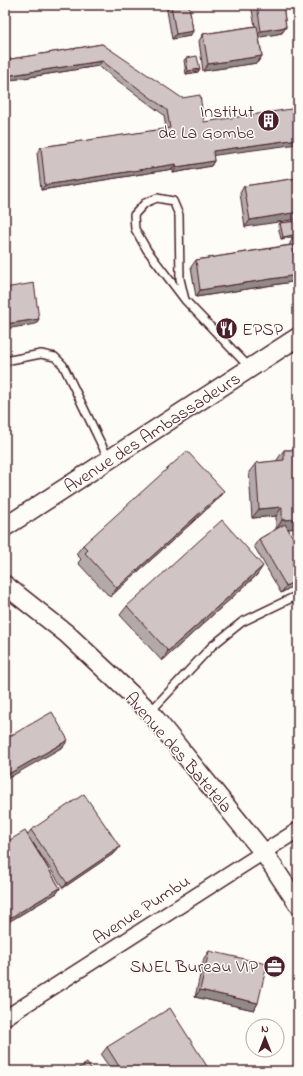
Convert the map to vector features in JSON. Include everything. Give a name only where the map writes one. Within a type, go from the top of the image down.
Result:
[{"type":"street","name":"Avenue des Ambassadeurs","points":[[5,527],[251,369],[298,337]]},
{"type":"street","name":"Avenue des Batetela","points":[[5,585],[67,634],[150,712],[264,853],[298,904]]},
{"type":"street","name":"Avenue Pumbu","points":[[5,1018],[298,830]]},
{"type":"lane","points":[[185,300],[180,280],[179,215],[173,201],[157,198],[145,203],[134,215],[135,229],[147,250],[185,300],[251,369]]},
{"type":"lane","points":[[5,361],[41,354],[55,357],[63,365],[109,460]]},
{"type":"lane","points":[[150,712],[212,646],[242,622],[298,595]]},
{"type":"building","points":[[171,5],[189,5],[193,31],[176,34]]},
{"type":"building","points":[[257,5],[283,5],[286,27],[261,31]]},
{"type":"building","points":[[257,26],[262,56],[208,64],[203,34]]},
{"type":"building","name":"Institut de La Gombe","points":[[102,44],[182,98],[200,95],[204,122],[298,108],[298,139],[213,151],[214,161],[177,167],[176,164],[45,185],[41,147],[170,128],[167,110],[102,61],[5,76],[5,60]]},
{"type":"building","points":[[197,56],[200,69],[188,71],[186,58]]},
{"type":"building","points":[[298,178],[298,212],[250,220],[244,186]]},
{"type":"building","points":[[298,221],[298,234],[283,237],[280,223]]},
{"type":"building","points":[[298,237],[298,261],[297,262],[293,238]]},
{"type":"building","points":[[292,245],[297,275],[200,290],[196,260]]},
{"type":"building","points":[[34,283],[39,319],[5,324],[5,288]]},
{"type":"building","points":[[284,450],[298,450],[298,519],[282,520],[282,507],[259,509],[256,463],[284,460]]},
{"type":"building","points":[[187,451],[224,491],[117,588],[85,553],[88,550],[83,545]]},
{"type":"building","points":[[222,520],[263,566],[168,651],[127,606]]},
{"type":"building","points":[[285,524],[298,546],[298,579],[286,586],[259,539]]},
{"type":"building","points":[[52,712],[68,740],[5,776],[5,739]]},
{"type":"building","points":[[84,794],[120,847],[67,883],[31,830]]},
{"type":"building","points":[[25,831],[60,888],[5,921],[5,843]]},
{"type":"building","points":[[209,951],[267,964],[258,1003],[200,990]]},
{"type":"building","points":[[170,1008],[210,1071],[122,1071],[107,1047]]},
{"type":"building","points":[[87,1063],[92,1071],[74,1071]]},
{"type":"place","name":"Institut de La Gombe","points":[[269,121]]},
{"type":"place","name":"EPSP","points":[[227,329]]},
{"type":"place","name":"SNEL Bureau VIP","points":[[274,966]]}]
